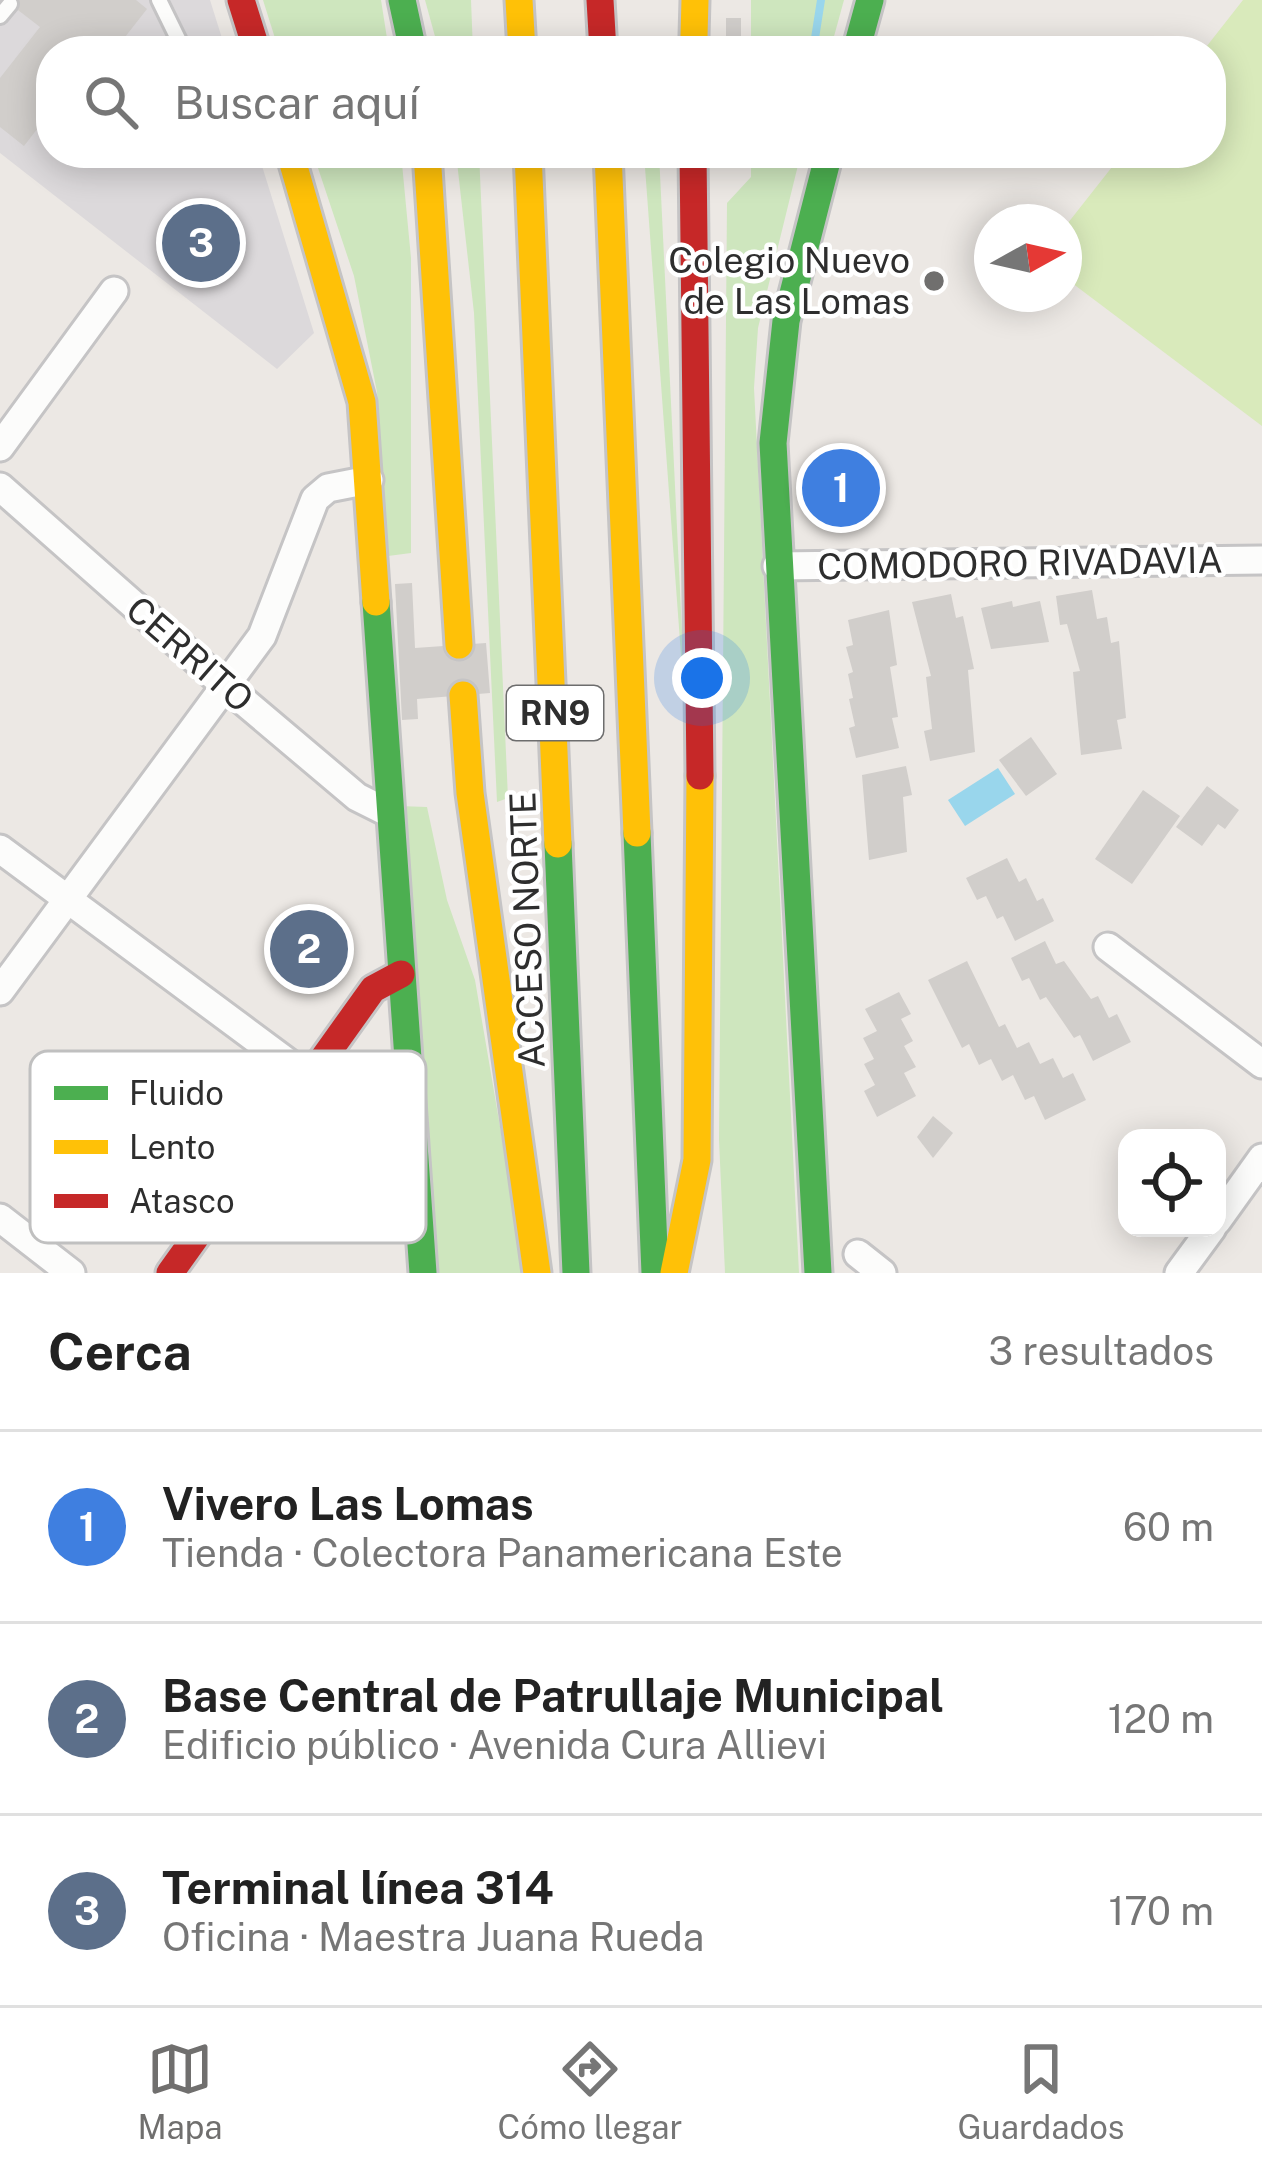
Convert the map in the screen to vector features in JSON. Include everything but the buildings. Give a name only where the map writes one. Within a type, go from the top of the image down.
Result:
[{"type":"main road","points":[[241,0],[250,36]]},
{"type":"main road","points":[[402,0],[409,36]]},
{"type":"main road","points":[[520,0],[521,36]]},
{"type":"main road","points":[[600,0],[602,36]]},
{"type":"main road","points":[[694,36],[695,0]]},
{"type":"main road","points":[[860,36],[870,0]]},
{"type":"main road","points":[[295,168],[353,357],[369,480],[407,1051]]},
{"type":"main road","points":[[429,168],[459,645]]},
{"type":"main road","name":"ACCESO NORTE","points":[[529,168],[576,1273]]},
{"type":"main road","name":"RN9","points":[[609,168],[655,1273]]},
{"type":"main road","points":[[674,1273],[697,1160],[700,739],[693,168]]},
{"type":"main road","points":[[818,1273],[778,566],[775,403],[790,298],[825,168]]},
{"type":"main road","points":[[463,695],[470,793],[537,1273]]},
{"type":"main road","points":[[329,1051],[373,988],[401,974]]},
{"type":"main road","points":[[170,1273],[192,1243]]},
{"type":"main road","points":[[421,1243],[423,1273]]},
{"type":"street","points":[[0,447],[114,291]]},
{"type":"street","points":[[0,991],[228,688],[276,610],[315,499],[328,488],[369,480]]},
{"type":"street","name":"CERRITO","points":[[0,487],[228,688],[357,796],[388,812]]},
{"type":"street","name":"COMODORO RIVADAVIA","points":[[778,566],[1262,560]]},
{"type":"street","points":[[0,849],[272,1051]]},
{"type":"street","points":[[1108,946],[1262,1064]]},
{"type":"street","points":[[1226,1208],[1262,1159]]},
{"type":"street","points":[[0,1218],[30,1241]]},
{"type":"street","points":[[1179,1273],[1205,1237]]},
{"type":"street","points":[[32,1243],[71,1273]]},
{"type":"street","points":[[858,1254],[882,1273]]},
{"type":"lane","points":[[159,0],[177,36]]},
{"type":"shaded area","points":[[0,0],[210,0],[221,36],[36,36],[36,168],[263,168],[314,333],[277,369],[0,153]]},
{"type":"green space","points":[[263,0],[381,0],[387,36],[274,36]]},
{"type":"green space","points":[[425,0],[471,0],[472,36],[435,36]]},
{"type":"green space","points":[[751,0],[844,0],[834,36],[751,36]]},
{"type":"green space","points":[[1243,0],[1262,0],[1262,426],[1082,291],[1082,205],[1111,168],[1226,168],[1226,36],[1215,36]]},
{"type":"green space","points":[[318,168],[402,168],[411,258],[411,553],[388,556],[377,392],[354,276]]},
{"type":"green space","points":[[458,168],[480,168],[508,798],[497,802],[474,313]]},
{"type":"green space","points":[[645,168],[660,168],[687,736]]},
{"type":"green space","points":[[751,168],[797,168],[758,328],[754,388],[799,1273],[725,1273],[719,1140],[727,203],[751,177]]},
{"type":"green space","points":[[399,806],[427,807],[447,900],[475,980],[525,1273],[432,1273],[426,1188],[426,1051],[416,1051]]},
{"type":"water","points":[[998,768],[1015,794],[965,826],[948,800]]},
{"type":"waterway","points":[[815,36],[821,0]]},
{"type":"traffic: fast","points":[[402,0],[410,36]]},
{"type":"traffic: fast","points":[[860,36],[870,0]]},
{"type":"traffic: fast","points":[[818,1273],[773,443],[786,321],[825,168]]},
{"type":"traffic: fast","points":[[376,602],[407,1051]]},
{"type":"traffic: fast","points":[[637,833],[655,1273]]},
{"type":"traffic: fast","points":[[558,844],[576,1273]]},
{"type":"traffic: fast","points":[[421,1243],[423,1273]]},
{"type":"traffic: slow","points":[[519,0],[521,36]]},
{"type":"traffic: slow","points":[[694,36],[695,0]]},
{"type":"traffic: slow","points":[[294,168],[362,402],[376,602]]},
{"type":"traffic: slow","points":[[428,168],[459,645]]},
{"type":"traffic: slow","points":[[529,168],[558,844]]},
{"type":"traffic: slow","points":[[609,168],[637,833]]},
{"type":"traffic: slow","points":[[463,695],[470,793],[537,1273]]},
{"type":"traffic: slow","points":[[674,1273],[697,1160],[700,776]]},
{"type":"traffic: jam","points":[[241,0],[252,36]]},
{"type":"traffic: jam","points":[[600,0],[602,36]]},
{"type":"traffic: jam","points":[[693,168],[700,776]]},
{"type":"traffic: jam","points":[[329,1051],[373,989],[401,974]]},
{"type":"traffic: jam","points":[[170,1273],[191,1243]]},
{"type":"place","name":"Terminal línea 314","points":[[201,243]]},
{"type":"place","name":"Colegio Nuevo de Las Lomas","points":[[934,281]]},
{"type":"place","name":"Vivero Las Lomas","points":[[841,488]]},
{"type":"place","name":"Base Central de Patrullaje Municipal","points":[[309,949]]}]
